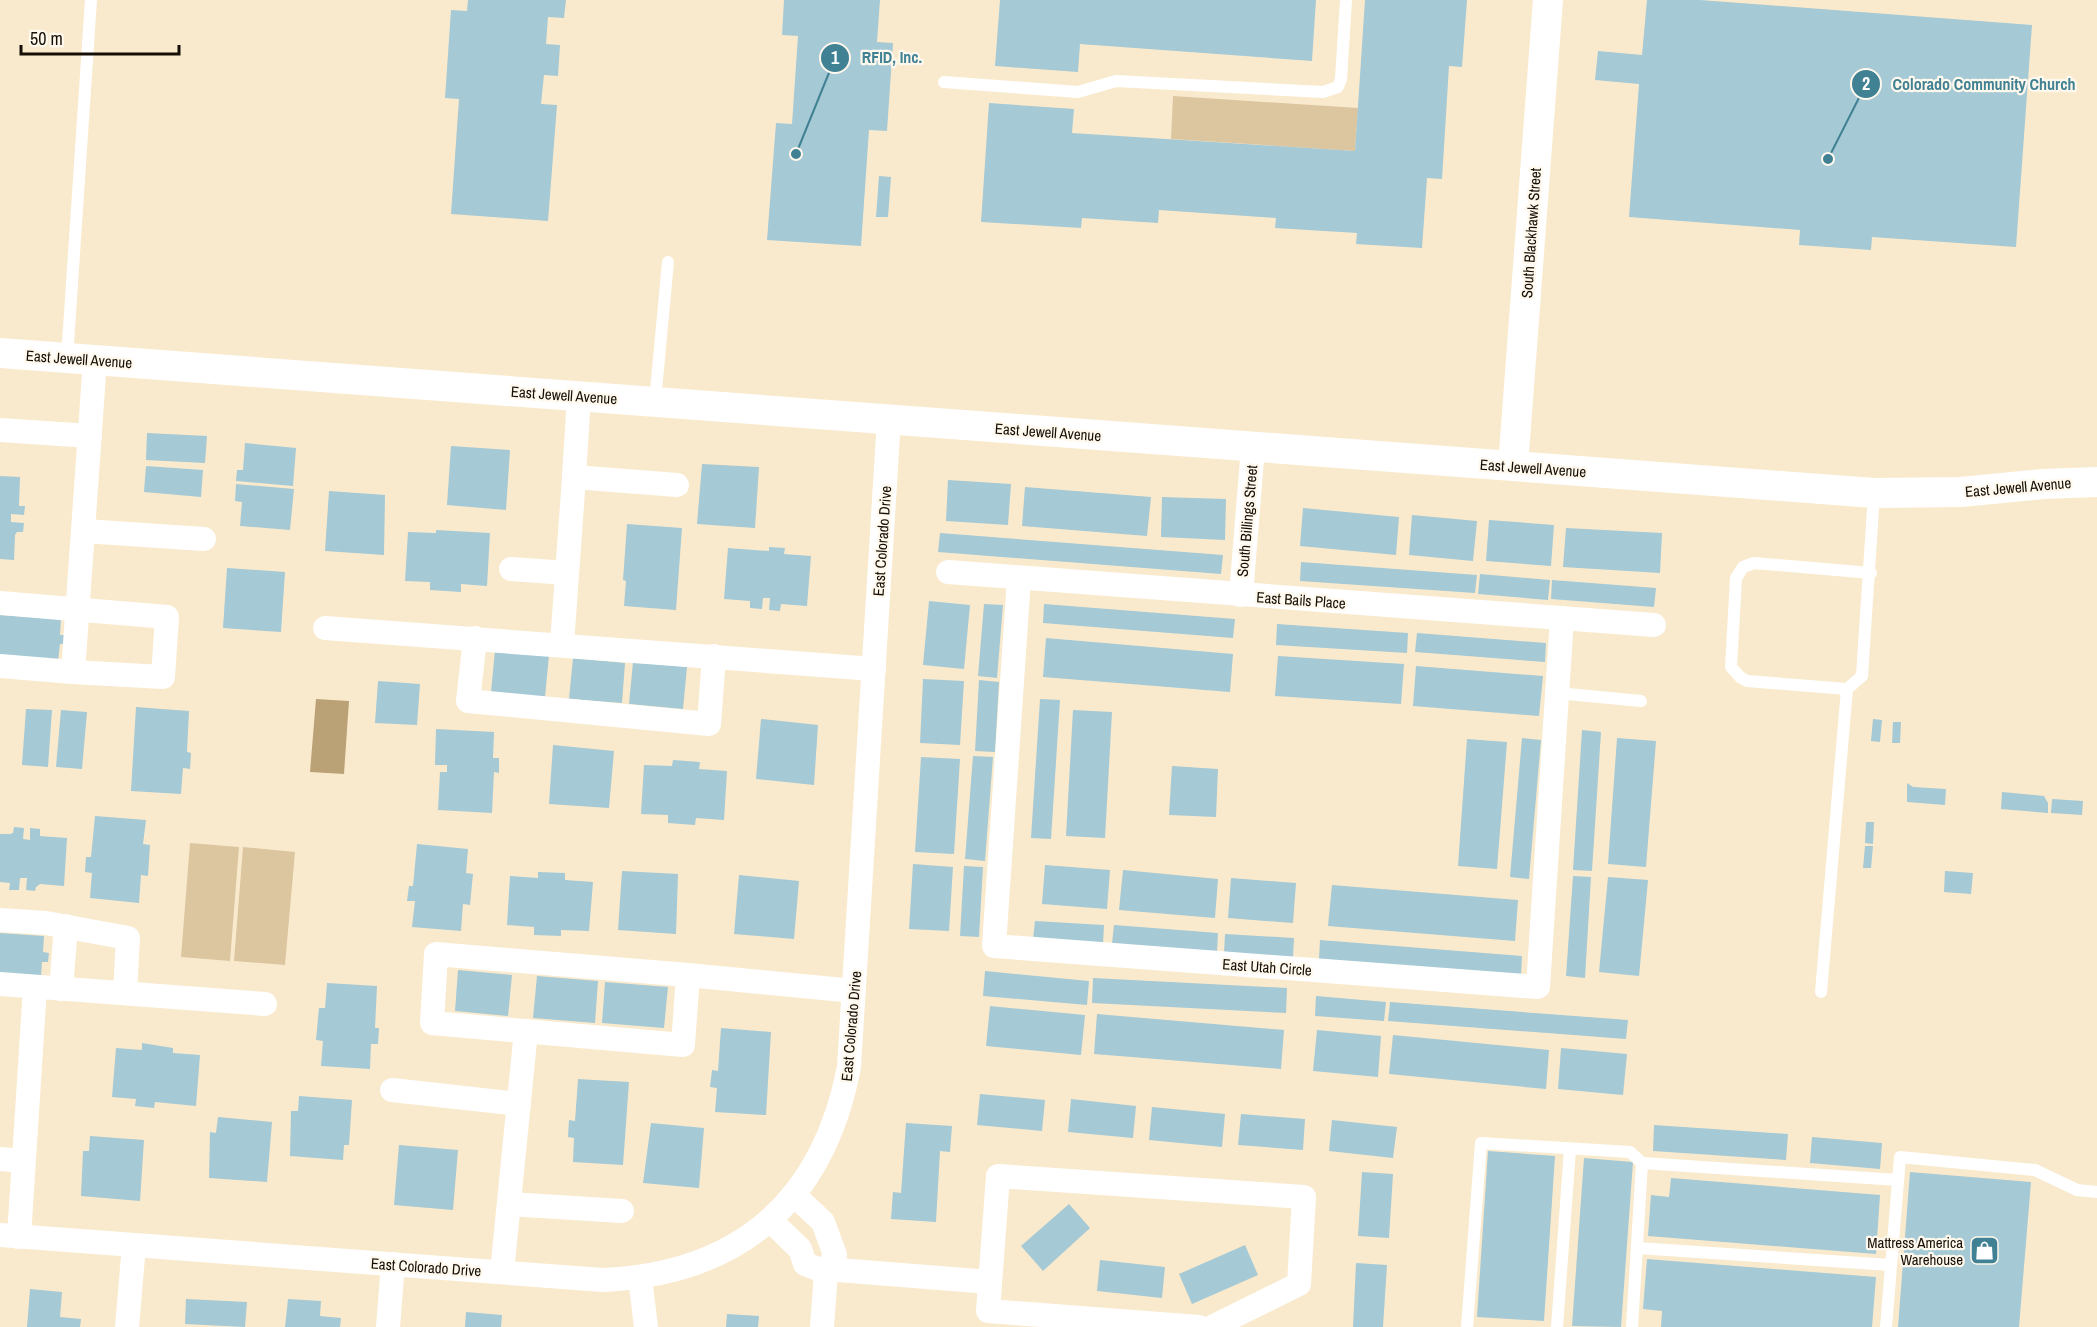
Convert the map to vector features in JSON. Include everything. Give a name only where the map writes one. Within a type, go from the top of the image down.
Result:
[{"type":"street","name":"South Blackhawk Street","points":[[1513,466],[1548,0]]},
{"type":"street","name":"East Jewell Avenue","points":[[0,353],[1874,493],[1961,492],[2043,484],[2097,482]]},
{"type":"street","points":[[73,672],[90,436],[81,359]]},
{"type":"street","points":[[562,644],[579,396]]},
{"type":"street","name":"East Colorado Drive","points":[[10,1236],[603,1280],[640,1278],[671,1272],[707,1260],[740,1242],[770,1220],[794,1195],[818,1162],[842,1104],[849,1067],[889,420]]},
{"type":"street","points":[[0,430],[90,436]]},
{"type":"street","name":"South Billings Street","points":[[1241,595],[1253,447]]},
{"type":"street","points":[[574,477],[677,485]]},
{"type":"street","points":[[84,531],[204,539]]},
{"type":"street","points":[[511,569],[567,573]]},
{"type":"street","name":"East Bails Place","points":[[948,572],[1654,625]]},
{"type":"street","name":"East Utah Circle","points":[[1019,579],[994,946],[1538,987],[1562,618]]},
{"type":"street","points":[[0,603],[167,617],[164,677],[0,666]]},
{"type":"street","points":[[325,628],[874,669]]},
{"type":"street","points":[[475,638],[468,701],[709,724],[714,656]]},
{"type":"street","points":[[0,920],[66,926],[128,938],[125,993]]},
{"type":"street","points":[[61,988],[66,926]]},
{"type":"street","points":[[688,975],[683,1045],[432,1023],[436,954],[688,975],[854,991]]},
{"type":"street","points":[[0,984],[265,1004]]},
{"type":"street","points":[[10,1236],[11,1160],[35,987]]},
{"type":"street","points":[[502,1272],[526,1031]]},
{"type":"street","points":[[392,1090],[519,1104]]},
{"type":"street","points":[[1199,1327],[988,1311],[998,1176],[1304,1197],[1299,1284],[1212,1327]]},
{"type":"street","points":[[794,1195],[823,1222],[835,1255],[826,1272],[822,1327]]},
{"type":"street","points":[[509,1204],[622,1211]]},
{"type":"street","points":[[770,1220],[800,1249],[805,1264],[826,1272],[838,1270],[990,1281]]},
{"type":"street","points":[[128,1327],[134,1245]]},
{"type":"street","points":[[388,1327],[393,1264]]},
{"type":"street","points":[[640,1278],[646,1327]]},
{"type":"lane","points":[[81,359],[91,0]]},
{"type":"lane","points":[[944,82],[1078,92],[1116,81],[1323,92],[1338,87],[1341,79],[1346,0]]},
{"type":"lane","points":[[655,402],[668,262]]},
{"type":"lane","points":[[1821,992],[1847,689],[1862,676],[1871,573],[1874,493]]},
{"type":"lane","points":[[1847,689],[1747,681],[1740,677],[1731,667],[1736,578],[1743,567],[1754,563],[1871,573]]},
{"type":"lane","points":[[1557,693],[1641,701]]},
{"type":"lane","points":[[1467,1327],[1481,1143],[1630,1152],[1642,1164],[1898,1180]]},
{"type":"lane","points":[[1557,1327],[1570,1149]]},
{"type":"lane","points":[[1886,1327],[1900,1157],[2035,1170],[2078,1190],[2097,1192]]},
{"type":"lane","points":[[1632,1327],[1642,1164]]},
{"type":"lane","points":[[1636,1248],[1891,1265]]},
{"type":"shaded area","points":[[1173,96],[1358,108],[1355,151],[1171,139]]},
{"type":"shaded area","points":[[316,699],[349,701],[344,774],[310,772]]},
{"type":"shaded area","points":[[190,843],[239,847],[230,961],[181,957]]},
{"type":"shaded area","points":[[243,847],[295,852],[285,965],[234,961]]},
{"type":"building","points":[[468,0],[566,0],[564,18],[548,17],[546,44],[560,45],[558,76],[544,75],[541,104],[557,105],[548,221],[451,214],[459,99],[445,98],[451,10],[467,11]]},
{"type":"building","points":[[784,0],[880,0],[877,42],[893,43],[887,131],[869,130],[861,246],[767,240],[776,123],[792,124],[798,36],[782,35]]},
{"type":"building","points":[[1000,0],[1316,0],[1312,61],[1080,44],[1078,72],[995,66]]},
{"type":"building","points":[[1365,0],[1467,0],[1462,67],[1449,66],[1442,179],[1427,178],[1422,248],[1356,244],[1357,233],[1275,228],[1276,218],[1159,210],[1158,223],[1082,218],[1081,228],[981,222],[989,103],[1074,109],[1072,133],[1355,151]]},
{"type":"building","points":[[1647,0],[1700,0],[2032,25],[2016,247],[1872,237],[1871,250],[1799,245],[1800,230],[1629,217],[1639,84],[1595,80],[1598,51],[1642,55]]},
{"type":"building","points":[[879,176],[891,177],[888,217],[876,217]]},
{"type":"building","points":[[147,433],[207,436],[205,463],[146,460]]},
{"type":"building","points":[[245,443],[296,448],[293,486],[236,481],[237,470],[243,470]]},
{"type":"building","points":[[451,446],[510,450],[506,510],[447,505]]},
{"type":"building","points":[[702,464],[759,467],[755,528],[697,524]]},
{"type":"building","points":[[146,466],[203,470],[201,497],[144,492]]},
{"type":"building","points":[[0,476],[20,477],[19,506],[25,506],[24,515],[11,514],[11,522],[24,523],[23,532],[17,532],[15,535],[14,560],[0,559]]},
{"type":"building","points":[[948,480],[1011,484],[1008,525],[946,521]]},
{"type":"building","points":[[236,484],[294,489],[290,530],[240,526],[242,502],[235,501]]},
{"type":"building","points":[[1025,487],[1151,497],[1147,536],[1022,526]]},
{"type":"building","points":[[329,491],[385,495],[384,555],[325,551]]},
{"type":"building","points":[[1162,497],[1226,499],[1225,540],[1161,537]]},
{"type":"building","points":[[1303,508],[1399,517],[1396,555],[1300,546]]},
{"type":"building","points":[[1412,515],[1477,521],[1473,561],[1409,555]]},
{"type":"building","points":[[1489,520],[1554,525],[1551,566],[1486,561]]},
{"type":"building","points":[[627,524],[682,528],[676,610],[624,606],[626,581],[623,580]]},
{"type":"building","points":[[1566,528],[1662,533],[1660,573],[1563,567]]},
{"type":"building","points":[[436,530],[490,533],[487,586],[461,584],[461,592],[430,590],[430,582],[405,581],[408,532],[436,533]]},
{"type":"building","points":[[940,533],[1223,555],[1221,574],[938,552]]},
{"type":"building","points":[[769,547],[785,548],[784,554],[811,556],[807,606],[781,604],[780,611],[769,610],[770,598],[763,598],[762,609],[750,608],[750,601],[724,599],[728,548],[769,551]]},
{"type":"building","points":[[1301,562],[1477,575],[1475,593],[1300,581]]},
{"type":"building","points":[[227,568],[285,572],[281,632],[223,628]]},
{"type":"building","points":[[1480,574],[1550,580],[1548,600],[1478,594]]},
{"type":"building","points":[[1552,580],[1656,588],[1654,607],[1551,599]]},
{"type":"building","points":[[929,601],[970,605],[964,669],[923,665]]},
{"type":"building","points":[[984,604],[1003,605],[997,678],[978,676]]},
{"type":"building","points":[[1044,604],[1235,619],[1233,638],[1043,623]]},
{"type":"building","points":[[0,615],[61,619],[60,635],[67,635],[66,644],[60,644],[58,661],[0,657]]},
{"type":"building","points":[[1277,624],[1408,633],[1407,653],[1276,645]]},
{"type":"building","points":[[1417,633],[1546,643],[1545,662],[1415,652]]},
{"type":"building","points":[[1046,638],[1233,654],[1230,692],[1043,677]]},
{"type":"building","points":[[495,650],[549,655],[545,697],[491,692]]},
{"type":"building","points":[[1278,656],[1404,664],[1401,704],[1275,696]]},
{"type":"building","points":[[573,658],[625,663],[622,703],[569,699]]},
{"type":"building","points":[[633,662],[687,667],[683,709],[629,704]]},
{"type":"building","points":[[1416,666],[1543,676],[1539,716],[1413,706]]},
{"type":"building","points":[[923,679],[964,681],[960,745],[920,743]]},
{"type":"building","points":[[979,680],[999,682],[995,752],[975,751]]},
{"type":"building","points":[[378,681],[420,684],[417,725],[375,723]]},
{"type":"building","points":[[1040,699],[1060,700],[1051,839],[1031,838]]},
{"type":"building","points":[[136,707],[189,711],[187,752],[191,753],[190,769],[183,768],[181,794],[131,791]]},
{"type":"building","points":[[26,709],[52,710],[48,767],[22,765]]},
{"type":"building","points":[[61,710],[87,712],[82,769],[56,767]]},
{"type":"building","points":[[1073,710],[1112,712],[1105,838],[1066,836]]},
{"type":"building","points":[[761,719],[818,725],[814,785],[756,779]]},
{"type":"building","points":[[1873,719],[1882,720],[1880,742],[1871,741]]},
{"type":"building","points":[[1893,722],[1901,722],[1900,743],[1892,743]]},
{"type":"building","points":[[436,729],[494,732],[493,758],[499,758],[499,773],[494,772],[492,813],[438,810],[440,772],[447,772],[447,765],[435,765]]},
{"type":"building","points":[[1582,730],[1601,732],[1592,871],[1573,870]]},
{"type":"building","points":[[1522,738],[1541,740],[1529,879],[1510,877]]},
{"type":"building","points":[[1617,738],[1656,741],[1646,867],[1608,864]]},
{"type":"building","points":[[1467,739],[1507,742],[1497,869],[1458,866]]},
{"type":"building","points":[[553,745],[614,751],[609,808],[549,804]]},
{"type":"building","points":[[973,756],[993,757],[985,861],[965,859]]},
{"type":"building","points":[[921,757],[960,759],[954,854],[915,852]]},
{"type":"building","points":[[673,760],[700,762],[699,769],[727,771],[724,820],[696,818],[695,825],[668,823],[668,815],[641,814],[644,765],[672,766]]},
{"type":"building","points":[[1172,766],[1218,769],[1216,817],[1169,815]]},
{"type":"building","points":[[1907,783],[1913,787],[1946,789],[1945,805],[1907,802]]},
{"type":"building","points":[[2002,792],[2044,796],[2048,803],[2048,813],[2001,809]]},
{"type":"building","points":[[2052,799],[2083,801],[2082,815],[2051,813]]},
{"type":"building","points":[[95,816],[146,820],[143,844],[150,845],[148,876],[141,875],[139,903],[90,898],[92,873],[85,872],[86,857],[91,857]]},
{"type":"building","points":[[1866,822],[1874,822],[1873,844],[1865,843]]},
{"type":"building","points":[[14,827],[24,828],[23,839],[30,840],[30,828],[40,829],[40,836],[67,838],[64,886],[40,884],[35,891],[26,890],[27,878],[20,878],[19,890],[9,890],[10,883],[0,882],[0,834],[13,833]]},
{"type":"building","points":[[417,844],[468,849],[466,873],[473,874],[470,905],[463,904],[461,931],[412,927],[415,901],[407,901],[409,886],[413,886]]},
{"type":"building","points":[[1865,846],[1873,846],[1871,868],[1863,868]]},
{"type":"building","points":[[913,864],[953,867],[949,931],[909,929]]},
{"type":"building","points":[[1045,865],[1110,870],[1107,909],[1042,904]]},
{"type":"building","points":[[964,866],[983,867],[979,937],[960,936]]},
{"type":"building","points":[[1123,870],[1218,879],[1215,918],[1119,910]]},
{"type":"building","points":[[622,871],[678,874],[676,934],[618,930]]},
{"type":"building","points":[[1945,871],[1973,873],[1971,894],[1944,892]]},
{"type":"building","points":[[538,872],[565,873],[565,880],[593,882],[589,931],[561,930],[561,936],[534,935],[534,927],[507,925],[510,876],[538,878]]},
{"type":"building","points":[[739,875],[799,881],[794,939],[734,934]]},
{"type":"building","points":[[1573,876],[1591,877],[1585,978],[1566,976]]},
{"type":"building","points":[[1608,877],[1648,880],[1639,976],[1599,972]]},
{"type":"building","points":[[1231,878],[1296,883],[1293,923],[1228,918]]},
{"type":"building","points":[[1332,885],[1518,900],[1515,941],[1328,926]]},
{"type":"building","points":[[1035,921],[1104,925],[1103,944],[1033,939]]},
{"type":"building","points":[[1114,925],[1218,933],[1217,952],[1112,944]]},
{"type":"building","points":[[0,933],[44,936],[43,952],[49,953],[48,962],[42,962],[41,977],[0,974]]},
{"type":"building","points":[[1225,934],[1294,938],[1293,957],[1224,953]]},
{"type":"building","points":[[1320,940],[1522,956],[1521,975],[1319,959]]},
{"type":"building","points":[[458,970],[512,975],[508,1016],[455,1011]]},
{"type":"building","points":[[985,971],[1089,981],[1087,1005],[983,996]]},
{"type":"building","points":[[537,976],[598,981],[595,1023],[533,1018]]},
{"type":"building","points":[[1093,978],[1287,988],[1286,1013],[1092,1003]]},
{"type":"building","points":[[605,982],[668,987],[664,1028],[602,1023]]},
{"type":"building","points":[[327,983],[377,986],[375,1028],[379,1028],[378,1044],[371,1044],[370,1069],[321,1066],[323,1041],[316,1040],[319,1008],[325,1008]]},
{"type":"building","points":[[1316,996],[1386,1002],[1384,1021],[1315,1016]]},
{"type":"building","points":[[1390,1002],[1628,1020],[1626,1039],[1388,1021]]},
{"type":"building","points":[[990,1006],[1085,1015],[1081,1055],[986,1046]]},
{"type":"building","points":[[1097,1014],[1284,1030],[1281,1069],[1094,1054]]},
{"type":"building","points":[[721,1028],[771,1032],[766,1115],[715,1112],[717,1088],[710,1087],[712,1070],[718,1071]]},
{"type":"building","points":[[1317,1030],[1381,1036],[1378,1077],[1313,1071]]},
{"type":"building","points":[[1393,1035],[1549,1050],[1546,1089],[1389,1074]]},
{"type":"building","points":[[142,1043],[173,1048],[173,1053],[200,1055],[196,1106],[155,1102],[154,1108],[135,1106],[136,1099],[112,1097],[116,1048],[142,1050]]},
{"type":"building","points":[[1561,1048],[1627,1054],[1623,1095],[1558,1089]]},
{"type":"building","points":[[578,1079],[629,1082],[623,1165],[573,1162],[574,1138],[568,1137],[569,1120],[575,1121]]},
{"type":"building","points":[[980,1094],[1045,1100],[1042,1131],[977,1125]]},
{"type":"building","points":[[299,1096],[352,1100],[349,1145],[344,1145],[343,1160],[290,1156],[291,1111],[298,1111]]},
{"type":"building","points":[[1071,1099],[1136,1106],[1133,1138],[1068,1132]]},
{"type":"building","points":[[1152,1107],[1225,1114],[1222,1147],[1149,1140]]},
{"type":"building","points":[[1241,1114],[1305,1119],[1303,1150],[1238,1145]]},
{"type":"building","points":[[218,1117],[272,1122],[267,1182],[209,1178],[210,1132],[216,1133]]},
{"type":"building","points":[[1332,1120],[1397,1127],[1393,1158],[1329,1151]]},
{"type":"building","points":[[651,1123],[704,1128],[699,1188],[643,1183]]},
{"type":"building","points":[[906,1123],[952,1126],[950,1152],[940,1151],[936,1222],[891,1219],[893,1192],[901,1193]]},
{"type":"building","points":[[1654,1125],[1788,1134],[1786,1160],[1653,1151]]},
{"type":"building","points":[[90,1136],[144,1140],[140,1201],[81,1196],[83,1151],[89,1151]]},
{"type":"building","points":[[1812,1137],[1882,1143],[1880,1169],[1810,1163]]},
{"type":"building","points":[[399,1145],[458,1150],[453,1210],[394,1205]]},
{"type":"building","points":[[1488,1151],[1555,1156],[1544,1321],[1477,1317]]},
{"type":"building","points":[[1584,1158],[1633,1162],[1621,1327],[1572,1326]]},
{"type":"building","points":[[1362,1172],[1393,1174],[1389,1238],[1358,1236]]},
{"type":"building","points":[[1910,1172],[2031,1182],[2019,1327],[1898,1327]]},
{"type":"building","points":[[1671,1178],[1880,1195],[1876,1254],[1648,1236],[1651,1195],[1669,1197]]},
{"type":"building","points":[[1069,1204],[1090,1228],[1043,1271],[1021,1246]]},
{"type":"building","points":[[1245,1245],[1258,1275],[1192,1304],[1179,1274]]},
{"type":"building","points":[[1647,1259],[1876,1277],[1872,1327],[1661,1327],[1662,1311],[1643,1309]]},
{"type":"building","points":[[1100,1260],[1165,1267],[1162,1298],[1097,1291]]},
{"type":"building","points":[[1356,1263],[1387,1265],[1383,1327],[1353,1327]]},
{"type":"building","points":[[30,1289],[62,1292],[60,1317],[81,1319],[80,1327],[27,1327]]},
{"type":"building","points":[[186,1299],[247,1302],[245,1327],[185,1324]]},
{"type":"building","points":[[288,1299],[321,1301],[320,1316],[341,1318],[340,1327],[285,1327]]},
{"type":"building","points":[[466,1312],[502,1315],[501,1327],[465,1327]]},
{"type":"building","points":[[727,1314],[759,1316],[758,1327],[726,1327]]},
{"type":"place","name":"RFID, Inc.","points":[[796,154]]},
{"type":"place","name":"Colorado Community Church","points":[[1828,159]]},
{"type":"place","name":"Mattress America Warehouse","points":[[1984,1251]]}]
